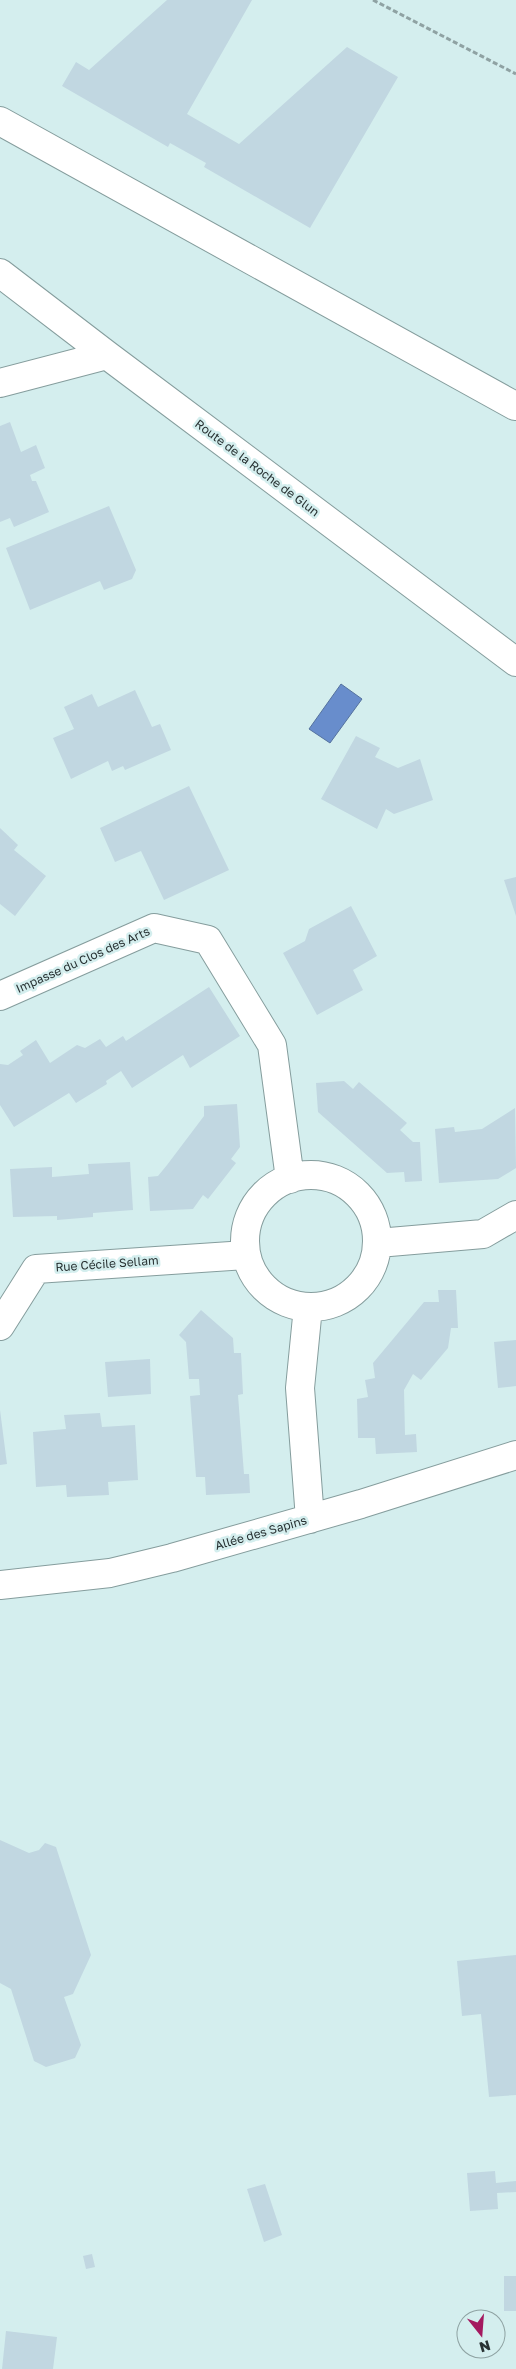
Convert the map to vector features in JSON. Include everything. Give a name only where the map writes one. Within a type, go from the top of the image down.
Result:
[{"type":"street","points":[[0,121],[515,406]]},
{"type":"street","name":"Route de la Roche de Glun","points":[[0,272],[107,355],[516,662]]},
{"type":"street","points":[[0,383],[107,355]]},
{"type":"street","name":"Impasse du Clos des Arts","points":[[0,996],[154,928],[208,940],[272,1045],[290,1179]]},
{"type":"street","points":[[311,1175],[332,1178],[351,1188],[366,1203],[375,1222],[378,1243],[374,1264],[364,1282],[348,1296],[329,1305],[308,1307],[287,1303],[268,1292],[254,1276],[246,1255],[245,1236],[250,1217],[259,1200],[273,1187],[290,1179],[311,1175]]},
{"type":"street","points":[[378,1243],[483,1234],[516,1215]]},
{"type":"street","name":"Rue Cécile Sellam","points":[[0,1326],[36,1269],[246,1255]]},
{"type":"street","points":[[308,1307],[300,1388],[310,1519]]},
{"type":"street","name":"Allée des Sapins","points":[[0,1585],[110,1573],[310,1519],[516,1454]]},
{"type":"path","points":[[373,0],[516,74]]},
{"type":"water","points":[[341,684],[362,699],[330,743],[309,729]]},
{"type":"building","points":[[167,0],[252,0],[187,114],[239,144],[347,47],[398,77],[310,228],[204,167],[206,163],[170,143],[168,147],[62,86],[76,62],[89,70]]},
{"type":"building","points":[[10,422],[21,452],[36,445],[45,468],[30,475],[32,481],[36,481],[49,512],[14,527],[10,518],[0,522],[0,426]]},
{"type":"building","points":[[109,506],[136,570],[132,579],[104,590],[100,581],[30,610],[6,548]]},
{"type":"building","points":[[135,690],[152,727],[160,724],[171,750],[125,770],[123,766],[112,771],[108,761],[71,779],[53,738],[74,729],[64,707],[92,694],[98,707]]},
{"type":"building","points":[[356,736],[380,748],[375,757],[398,768],[420,759],[433,800],[394,814],[386,809],[377,829],[321,799]]},
{"type":"building","points":[[189,786],[229,870],[164,900],[141,851],[115,862],[100,828]]},
{"type":"building","points":[[0,828],[18,845],[14,850],[46,876],[15,916],[0,904]]},
{"type":"building","points":[[516,877],[516,916],[504,880]]},
{"type":"building","points":[[351,906],[377,956],[353,970],[363,990],[317,1015],[283,953],[305,941],[309,929]]},
{"type":"building","points":[[209,987],[240,1036],[190,1068],[183,1055],[132,1088],[121,1071],[106,1081],[107,1084],[76,1103],[69,1093],[14,1127],[0,1105],[0,1064],[8,1065],[23,1055],[20,1051],[36,1040],[50,1063],[77,1045],[85,1048],[100,1039],[106,1047],[123,1036],[126,1041]]},
{"type":"building","points":[[344,1081],[353,1089],[359,1082],[407,1123],[400,1130],[413,1142],[420,1142],[422,1181],[405,1182],[404,1172],[387,1173],[318,1112],[316,1083]]},
{"type":"building","points":[[237,1104],[240,1147],[231,1159],[236,1163],[208,1199],[203,1195],[193,1209],[150,1211],[148,1177],[158,1176],[167,1165],[204,1116],[204,1106]]},
{"type":"building","points":[[515,1108],[516,1168],[498,1179],[439,1183],[435,1129],[454,1127],[455,1132],[482,1129]]},
{"type":"building","points":[[130,1162],[133,1210],[93,1213],[93,1217],[57,1220],[57,1216],[13,1217],[10,1169],[52,1167],[52,1177],[89,1174],[88,1164]]},
{"type":"building","points":[[438,1290],[456,1290],[458,1328],[451,1328],[448,1348],[421,1380],[413,1374],[404,1390],[405,1435],[416,1434],[417,1452],[376,1454],[375,1438],[358,1438],[357,1399],[368,1397],[365,1380],[375,1378],[373,1363],[424,1302],[439,1302]]},
{"type":"building","points":[[201,1310],[233,1338],[234,1353],[241,1353],[243,1394],[238,1395],[244,1474],[249,1474],[250,1493],[206,1495],[205,1477],[196,1477],[190,1396],[200,1395],[199,1379],[189,1379],[186,1342],[179,1335]]},
{"type":"building","points":[[516,1340],[516,1386],[498,1388],[494,1342]]},
{"type":"building","points":[[150,1359],[151,1394],[108,1397],[105,1362]]},
{"type":"building","points":[[0,1410],[7,1464],[0,1465]]},
{"type":"building","points":[[100,1413],[102,1427],[135,1425],[138,1480],[108,1482],[109,1495],[67,1497],[66,1485],[36,1487],[33,1432],[66,1429],[64,1415]]},
{"type":"building","points":[[0,1840],[29,1853],[39,1850],[45,1843],[56,1847],[91,1955],[73,1994],[64,1997],[81,2045],[75,2058],[46,2067],[34,2061],[11,1989],[0,1983]]},
{"type":"building","points":[[516,1955],[516,2095],[489,2097],[481,2014],[462,2016],[457,1961]]},
{"type":"building","points":[[495,2171],[496,2183],[516,2181],[516,2192],[497,2193],[498,2209],[470,2211],[467,2173]]},
{"type":"building","points":[[265,2184],[282,2235],[264,2242],[247,2189]]},
{"type":"building","points":[[92,2254],[95,2267],[86,2269],[83,2256]]},
{"type":"building","points":[[504,2276],[516,2276],[516,2311],[506,2311],[504,2309]]},
{"type":"building","points":[[6,2331],[57,2337],[53,2369],[2,2369]]}]
